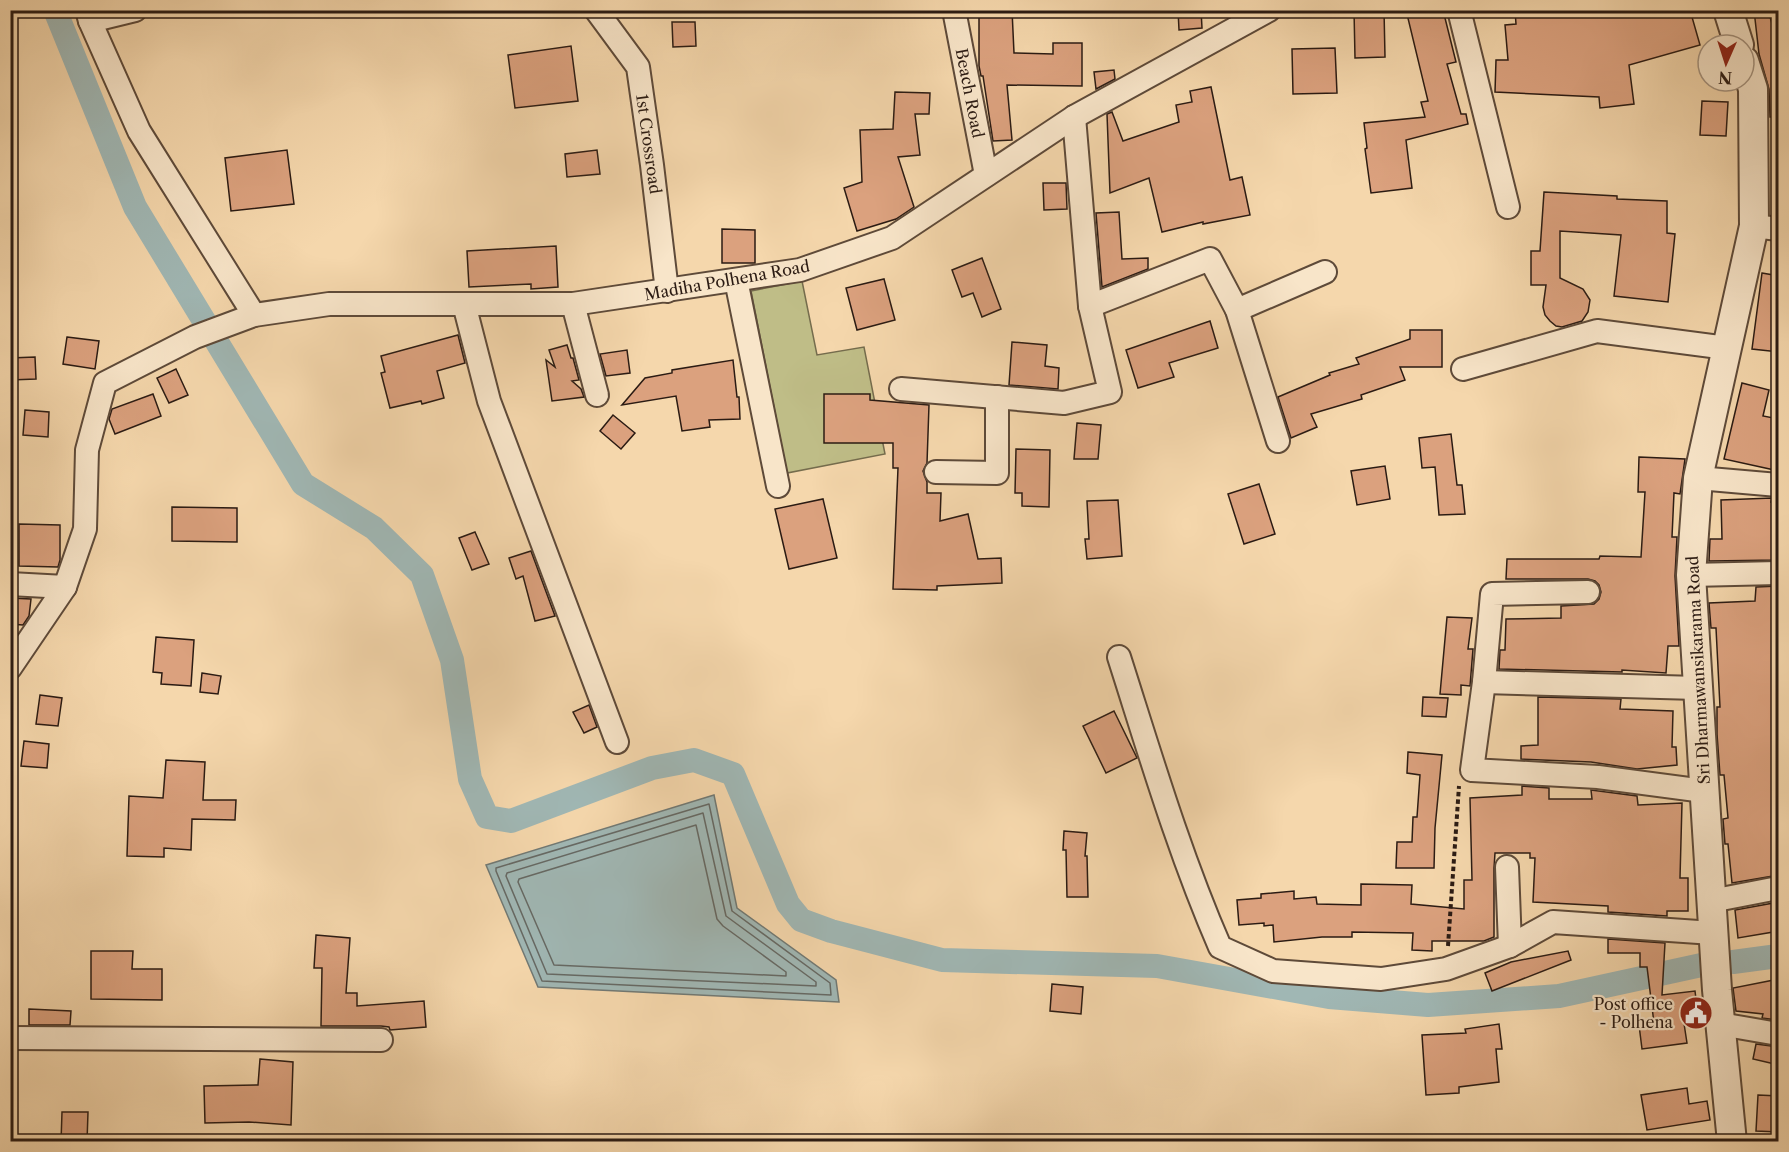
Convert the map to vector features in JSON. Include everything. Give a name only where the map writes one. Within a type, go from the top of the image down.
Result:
[{"type":"street","points":[[135,10],[88,16],[138,131],[244,319]]},
{"type":"street","name":"1st Crossroad","points":[[596,10],[638,67],[668,291]]},
{"type":"street","name":"Beach Road","points":[[954,10],[986,175]]},
{"type":"street","name":"Madiha Polhena Road","points":[[10,668],[65,586],[85,529],[87,450],[105,383],[195,337],[244,319],[329,304],[573,304],[800,270],[892,238],[1074,117],[1269,10]]},
{"type":"street","points":[[1459,10],[1508,207]]},
{"type":"street","points":[[1728,10],[1735,33]]},
{"type":"street","name":"Sri Dharmawansikarama Road","points":[[1732,1142],[1717,990],[1691,575],[1698,478],[1727,348],[1766,227],[1753,93]]},
{"type":"street","points":[[901,389],[1064,403],[1110,392],[1089,306],[1074,117]]},
{"type":"street","points":[[1089,306],[1210,259],[1237,310],[1278,441]]},
{"type":"street","points":[[1237,310],[1325,272]]},
{"type":"street","points":[[736,280],[778,486]]},
{"type":"street","points":[[464,304],[489,401],[617,742]]},
{"type":"street","points":[[573,304],[597,395]]},
{"type":"street","points":[[1463,369],[1598,331],[1727,348]]},
{"type":"street","points":[[936,472],[997,472],[997,398]]},
{"type":"street","points":[[1698,478],[1779,485]]},
{"type":"street","points":[[1691,575],[1779,573]]},
{"type":"street","points":[[10,584],[65,586]]},
{"type":"street","points":[[1588,592],[1492,594],[1484,682],[1472,770],[1598,777],[1704,791]]},
{"type":"street","points":[[1119,657],[1158,780],[1220,946],[1273,970],[1381,979],[1446,969],[1510,946],[1553,922],[1713,933]]},
{"type":"street","points":[[1484,682],[1697,688]]},
{"type":"street","points":[[1507,867],[1510,946]]},
{"type":"street","points":[[1711,901],[1779,888]]},
{"type":"street","points":[[1720,1024],[1779,1034]]},
{"type":"street","points":[[10,1038],[381,1040]]},
{"type":"path","points":[[1446,969],[1460,779],[1472,770]]},
{"type":"shaded area","points":[[802,281],[817,355],[864,347],[885,454],[787,473],[751,291]]},
{"type":"water","points":[[714,795],[737,908],[836,980],[839,1002],[538,987],[486,865]]},
{"type":"building","points":[[979,10],[1012,10],[1014,53],[1053,54],[1053,43],[1082,43],[1082,86],[1007,85],[1012,140],[993,141],[983,76],[981,76],[979,66]]},
{"type":"building","points":[[1178,10],[1201,10],[1202,28],[1179,30]]},
{"type":"building","points":[[1354,10],[1384,10],[1385,57],[1355,58]]},
{"type":"building","points":[[1406,10],[1443,10],[1456,62],[1447,64],[1461,114],[1466,114],[1468,124],[1406,140],[1412,188],[1371,193],[1364,123],[1425,117],[1421,102],[1428,101]]},
{"type":"building","points":[[1515,10],[1690,10],[1697,33],[1696,46],[1629,65],[1634,104],[1600,108],[1599,97],[1495,92],[1496,60],[1508,60],[1505,25],[1516,24]]},
{"type":"building","points":[[1754,10],[1768,10],[1779,48],[1779,117],[1770,117],[1769,89],[1759,54]]},
{"type":"building","points":[[672,22],[695,22],[696,46],[673,47]]},
{"type":"building","points":[[571,46],[578,101],[515,108],[508,55]]},
{"type":"building","points":[[1335,48],[1337,93],[1293,94],[1292,49]]},
{"type":"building","points":[[1114,70],[1115,79],[1096,89],[1094,72]]},
{"type":"building","points":[[1211,87],[1230,180],[1242,177],[1250,215],[1203,224],[1203,222],[1162,232],[1149,178],[1110,193],[1107,114],[1112,112],[1123,141],[1179,122],[1176,105],[1192,102],[1190,91]]},
{"type":"building","points":[[895,92],[930,93],[929,114],[915,114],[920,155],[898,157],[914,207],[896,219],[857,231],[844,188],[862,182],[860,130],[893,129]]},
{"type":"building","points":[[1702,101],[1728,102],[1726,136],[1700,135]]},
{"type":"building","points":[[287,150],[294,204],[231,211],[225,158]]},
{"type":"building","points":[[597,150],[600,174],[567,177],[565,154]]},
{"type":"building","points":[[1043,183],[1066,183],[1067,209],[1044,210]]},
{"type":"building","points":[[1544,192],[1667,201],[1667,233],[1675,234],[1668,302],[1614,296],[1621,235],[1560,231],[1560,278],[1583,289],[1590,300],[1588,312],[1582,321],[1562,327],[1550,321],[1543,307],[1546,285],[1531,285],[1531,251],[1540,251]]},
{"type":"building","points":[[1119,212],[1122,259],[1148,258],[1148,269],[1102,287],[1096,213]]},
{"type":"building","points":[[722,229],[755,230],[755,263],[722,263]]},
{"type":"building","points":[[556,246],[558,287],[531,289],[531,284],[469,287],[467,251]]},
{"type":"building","points":[[982,258],[1001,309],[982,317],[973,293],[962,297],[952,270]]},
{"type":"building","points":[[1762,273],[1779,276],[1779,352],[1752,349]]},
{"type":"building","points":[[884,279],[895,320],[857,330],[846,288]]},
{"type":"building","points":[[1210,321],[1218,348],[1169,363],[1174,377],[1138,388],[1126,350]]},
{"type":"building","points":[[1410,330],[1442,330],[1442,367],[1400,367],[1405,380],[1361,395],[1362,399],[1311,414],[1317,427],[1291,438],[1278,397],[1330,375],[1329,373],[1359,364],[1356,358],[1410,339]]},
{"type":"building","points":[[458,335],[465,363],[437,371],[444,398],[422,404],[421,401],[390,408],[381,373],[385,372],[381,356]]},
{"type":"building","points":[[67,337],[99,341],[95,369],[63,364]]},
{"type":"building","points":[[1012,342],[1047,345],[1045,366],[1059,368],[1058,389],[1009,385]]},
{"type":"building","points":[[567,345],[579,380],[572,381],[581,389],[584,397],[552,401],[546,360],[555,367],[549,350]]},
{"type":"building","points":[[627,350],[630,373],[606,376],[600,354]]},
{"type":"building","points":[[35,357],[36,379],[10,380],[10,358]]},
{"type":"building","points":[[733,360],[740,419],[709,420],[710,427],[682,431],[676,396],[622,405],[645,378],[672,373],[672,370]]},
{"type":"building","points":[[176,369],[188,395],[169,403],[157,378]]},
{"type":"building","points":[[1742,383],[1769,390],[1763,416],[1779,419],[1779,471],[1724,459]]},
{"type":"building","points":[[153,394],[161,416],[115,434],[109,419],[112,409]]},
{"type":"building","points":[[824,394],[870,394],[870,400],[929,405],[927,463],[923,471],[927,482],[927,493],[941,493],[940,521],[968,514],[978,559],[1001,558],[1002,583],[937,586],[937,590],[893,589],[898,468],[893,468],[893,443],[824,443]]},
{"type":"building","points":[[25,410],[49,412],[48,437],[23,435]]},
{"type":"building","points":[[613,415],[635,433],[621,449],[600,431]]},
{"type":"building","points":[[1077,423],[1101,425],[1098,459],[1074,459]]},
{"type":"building","points":[[1451,434],[1457,485],[1462,485],[1465,514],[1439,515],[1435,467],[1422,468],[1419,438]]},
{"type":"building","points":[[1016,449],[1050,450],[1049,507],[1022,506],[1022,493],[1015,493]]},
{"type":"building","points":[[1639,457],[1685,459],[1680,494],[1674,493],[1672,537],[1677,537],[1675,576],[1679,646],[1668,646],[1666,673],[1622,670],[1622,672],[1499,669],[1500,650],[1505,650],[1506,619],[1561,618],[1561,606],[1594,604],[1601,592],[1595,581],[1588,579],[1506,579],[1507,559],[1641,557],[1645,492],[1638,492]]},
{"type":"building","points":[[1385,466],[1390,499],[1357,505],[1351,471]]},
{"type":"building","points":[[1259,484],[1275,534],[1244,544],[1228,494]]},
{"type":"building","points":[[1772,498],[1771,502],[1779,503],[1779,560],[1709,561],[1710,539],[1722,539],[1721,500]]},
{"type":"building","points":[[823,499],[837,558],[789,569],[775,509]]},
{"type":"building","points":[[1118,500],[1122,556],[1087,559],[1085,539],[1089,539],[1087,501]]},
{"type":"building","points":[[172,507],[237,508],[237,542],[172,541]]},
{"type":"building","points":[[19,524],[60,525],[58,567],[19,566]]},
{"type":"building","points":[[475,532],[489,564],[472,570],[459,538]]},
{"type":"building","points":[[531,551],[555,616],[535,621],[523,576],[516,579],[509,558]]},
{"type":"building","points":[[1779,586],[1776,635],[1779,635],[1779,875],[1732,883],[1728,844],[1725,844],[1723,819],[1728,818],[1724,775],[1720,775],[1717,734],[1717,707],[1720,707],[1716,628],[1711,628],[1709,603],[1755,601],[1756,587]]},
{"type":"building","points":[[10,598],[31,599],[29,616],[23,625],[10,624]]},
{"type":"building","points":[[1447,617],[1472,618],[1468,649],[1473,649],[1470,686],[1461,685],[1461,695],[1440,694]]},
{"type":"building","points":[[156,637],[194,640],[191,686],[161,684],[162,673],[153,672]]},
{"type":"building","points":[[202,673],[221,676],[218,694],[200,692]]},
{"type":"building","points":[[40,695],[62,698],[58,726],[36,724]]},
{"type":"building","points":[[1423,697],[1448,698],[1446,717],[1422,716]]},
{"type":"building","points":[[1538,697],[1621,699],[1620,709],[1673,711],[1672,747],[1676,747],[1677,765],[1637,769],[1591,762],[1521,759],[1521,746],[1538,745]]},
{"type":"building","points":[[589,705],[597,727],[584,733],[573,712]]},
{"type":"building","points":[[1114,711],[1137,758],[1106,773],[1083,726]]},
{"type":"building","points":[[24,741],[49,744],[47,768],[21,766]]},
{"type":"building","points":[[1408,752],[1442,755],[1435,828],[1434,868],[1396,868],[1397,842],[1412,842],[1413,817],[1417,817],[1420,775],[1407,773]]},
{"type":"building","points":[[166,760],[205,762],[203,800],[236,800],[235,820],[192,819],[191,850],[164,848],[164,857],[127,856],[129,796],[163,798]]},
{"type":"building","points":[[1522,786],[1549,788],[1549,799],[1592,799],[1591,790],[1637,796],[1638,805],[1682,803],[1680,878],[1688,878],[1688,911],[1667,911],[1667,916],[1608,912],[1608,906],[1533,902],[1535,858],[1530,858],[1530,853],[1495,853],[1494,937],[1484,941],[1432,941],[1432,951],[1412,950],[1413,933],[1352,932],[1352,937],[1322,937],[1274,942],[1273,925],[1264,926],[1264,923],[1239,925],[1237,900],[1261,898],[1261,894],[1294,891],[1294,899],[1316,897],[1317,904],[1361,905],[1361,884],[1412,885],[1411,904],[1464,909],[1464,880],[1472,880],[1470,798],[1522,795]]},
{"type":"building","points":[[1064,831],[1087,833],[1085,856],[1087,856],[1088,897],[1067,897],[1066,850],[1063,850]]},
{"type":"building","points":[[1779,902],[1779,931],[1738,938],[1735,910]]},
{"type":"building","points":[[316,935],[350,938],[346,993],[357,993],[357,1006],[424,1001],[426,1027],[390,1030],[389,1027],[381,1026],[321,1026],[322,968],[314,968]]},
{"type":"building","points":[[1608,939],[1665,943],[1662,995],[1695,991],[1698,1015],[1683,1017],[1687,1043],[1642,1049],[1639,1025],[1654,1023],[1647,967],[1640,967],[1640,953],[1608,953]]},
{"type":"building","points":[[91,951],[133,951],[132,969],[162,969],[162,1000],[91,999]]},
{"type":"building","points":[[1568,951],[1571,960],[1492,991],[1485,973],[1511,962]]},
{"type":"building","points":[[1779,979],[1777,1020],[1762,1018],[1763,1014],[1736,1011],[1733,988]]},
{"type":"building","points":[[1052,984],[1083,987],[1081,1014],[1050,1011]]},
{"type":"building","points":[[29,1009],[71,1011],[70,1025],[29,1025]]},
{"type":"building","points":[[1499,1024],[1502,1049],[1496,1049],[1499,1082],[1459,1087],[1459,1093],[1426,1095],[1422,1035],[1466,1033],[1465,1029]]},
{"type":"building","points":[[1756,1044],[1779,1047],[1779,1065],[1753,1059]]},
{"type":"building","points":[[260,1059],[293,1062],[291,1125],[249,1122],[205,1123],[204,1086],[258,1085]]},
{"type":"building","points":[[1687,1088],[1689,1104],[1707,1101],[1710,1120],[1647,1130],[1641,1095]]},
{"type":"building","points":[[1758,1095],[1779,1096],[1779,1132],[1756,1131]]},
{"type":"building","points":[[62,1112],[88,1112],[87,1142],[61,1142]]},
{"type":"waterway","points":[[55,10],[135,207],[303,484],[374,528],[422,575],[452,660],[470,779],[487,817],[511,821],[652,768],[694,760],[733,774],[788,904],[801,920],[831,931],[942,960],[1157,966],[1329,997],[1428,1005],[1559,996],[1706,964]]},
{"type":"waterway","points":[[1733,962],[1778,956]]},
{"type":"place","name":"Post office - Polhena","points":[[1696,1013]]}]
